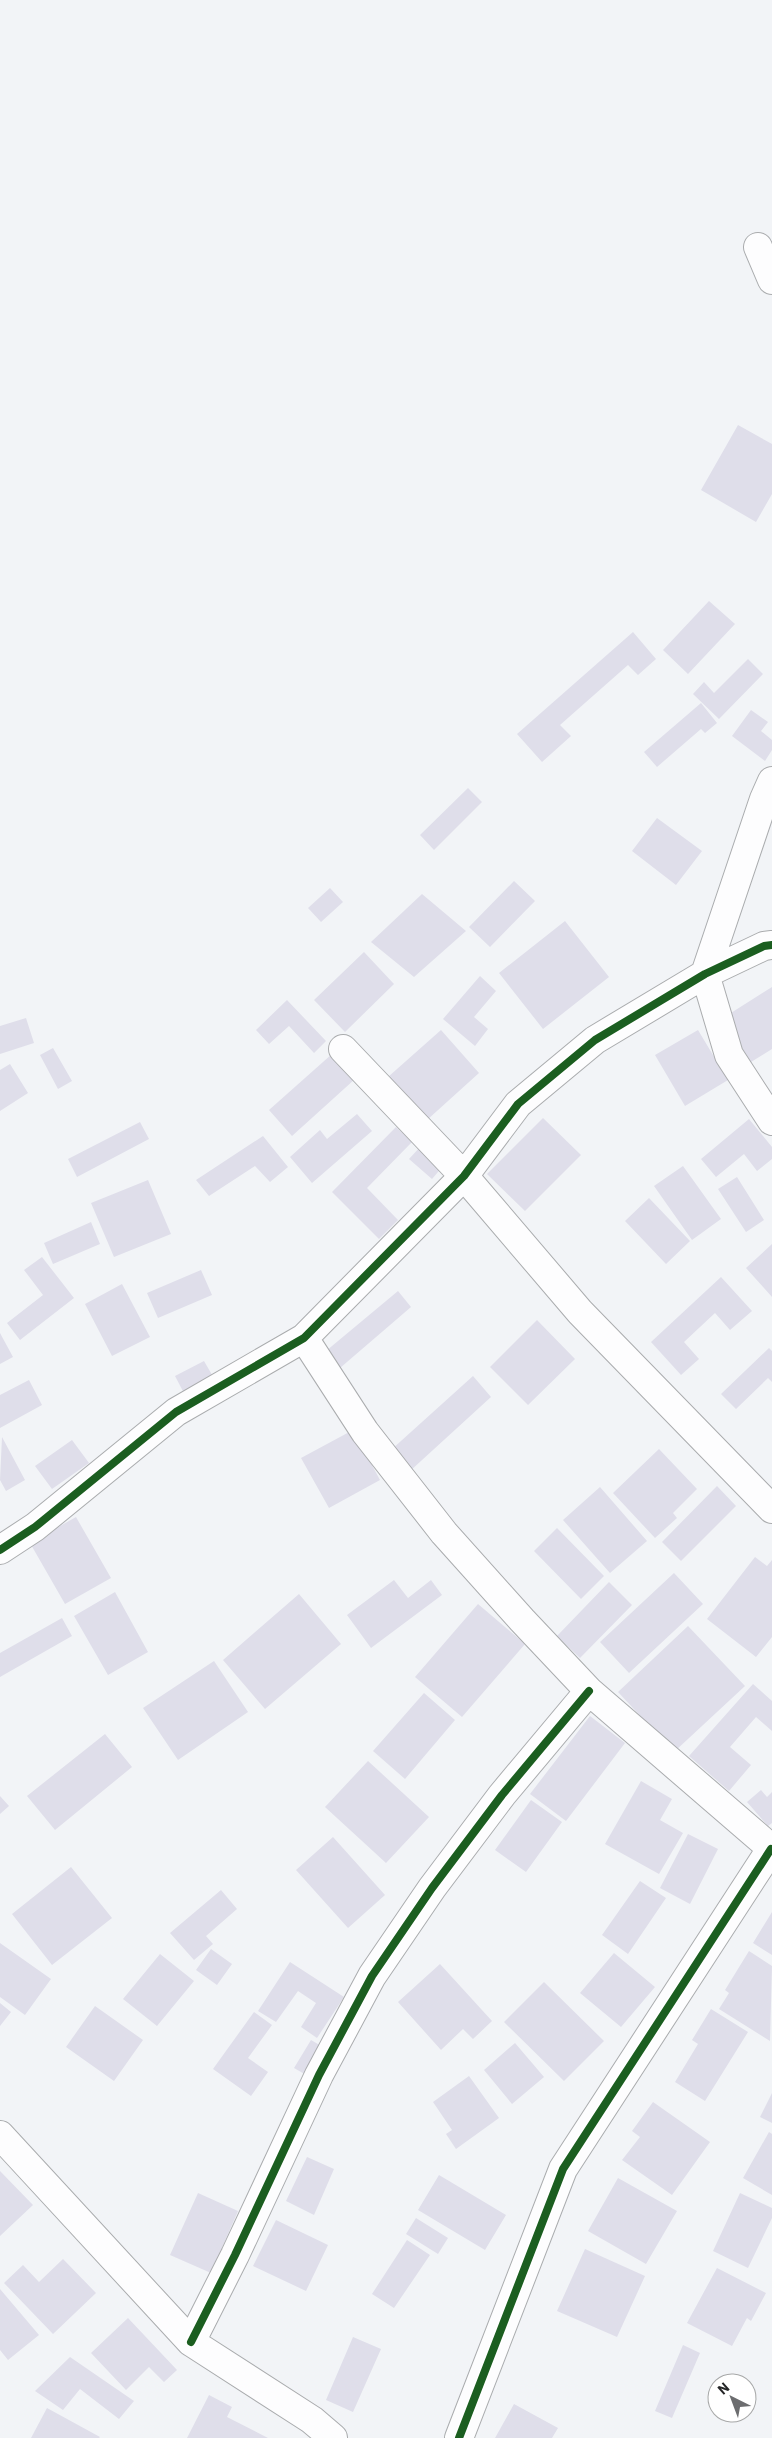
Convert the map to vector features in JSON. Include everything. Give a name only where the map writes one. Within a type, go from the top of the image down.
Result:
[{"type":"street","points":[[758,247],[772,280]]},
{"type":"street","points":[[772,781],[764,799],[706,974],[729,1055],[772,1121]]},
{"type":"street","points":[[0,1550],[35,1527],[176,1412],[304,1338],[464,1176],[518,1104],[595,1040],[706,974],[769,942]]},
{"type":"street","points":[[343,1049],[464,1176],[580,1312],[772,1509]]},
{"type":"street","points":[[304,1338],[365,1432],[444,1533],[590,1691],[772,1849],[563,2169],[459,2438]]},
{"type":"street","points":[[191,2342],[235,2256],[319,2075],[372,1976],[432,1888],[502,1794],[590,1691]]},
{"type":"street","points":[[0,2135],[191,2342],[312,2420],[333,2438]]},
{"type":"building","points":[[738,425],[772,444],[772,494],[756,522],[701,490]]},
{"type":"building","points":[[709,601],[735,624],[688,674],[663,650]]},
{"type":"building","points":[[633,632],[656,659],[638,675],[628,665],[560,725],[571,736],[542,762],[517,734]]},
{"type":"building","points":[[748,659],[763,674],[719,719],[693,694],[704,682],[714,693]]},
{"type":"building","points":[[701,703],[717,723],[705,733],[701,729],[657,767],[644,752]]},
{"type":"building","points":[[751,710],[768,722],[761,731],[772,740],[772,750],[765,761],[732,736]]},
{"type":"building","points":[[468,788],[482,802],[434,850],[420,835]]},
{"type":"building","points":[[657,818],[702,851],[676,885],[632,851]]},
{"type":"building","points":[[514,881],[535,901],[490,947],[469,927]]},
{"type":"building","points":[[330,888],[343,902],[321,922],[308,908]]},
{"type":"building","points":[[422,894],[466,931],[414,977],[371,942]]},
{"type":"building","points":[[565,921],[609,977],[543,1029],[499,973]]},
{"type":"building","points":[[364,952],[394,984],[345,1032],[314,1000]]},
{"type":"building","points":[[480,976],[496,991],[474,1017],[488,1029],[475,1046],[443,1019]]},
{"type":"building","points":[[772,987],[772,1049],[751,1062],[723,1018]]},
{"type":"building","points":[[287,1000],[326,1041],[314,1053],[289,1026],[269,1044],[256,1030]]},
{"type":"building","points":[[26,1018],[34,1043],[0,1054],[0,1026]]},
{"type":"building","points":[[441,1030],[479,1073],[427,1120],[388,1077]]},
{"type":"building","points":[[698,1030],[728,1080],[685,1106],[655,1055]]},
{"type":"building","points":[[53,1048],[72,1081],[58,1089],[40,1055]]},
{"type":"building","points":[[332,1054],[355,1079],[292,1136],[269,1110]]},
{"type":"building","points":[[10,1064],[28,1093],[0,1111],[0,1070]]},
{"type":"building","points":[[357,1114],[372,1131],[312,1183],[290,1157],[320,1130],[327,1139]]},
{"type":"building","points":[[543,1118],[581,1155],[525,1211],[487,1174]]},
{"type":"building","points":[[749,1119],[772,1147],[772,1159],[757,1171],[744,1154],[716,1177],[701,1159]]},
{"type":"building","points":[[140,1122],[149,1139],[77,1177],[68,1159]]},
{"type":"building","points":[[396,1127],[412,1142],[367,1188],[398,1220],[379,1239],[332,1192]]},
{"type":"building","points":[[263,1136],[288,1167],[270,1182],[255,1166],[209,1196],[196,1180]]},
{"type":"building","points":[[421,1146],[444,1165],[432,1179],[409,1159]]},
{"type":"building","points":[[683,1166],[721,1219],[692,1240],[654,1186]]},
{"type":"building","points":[[737,1177],[764,1220],[746,1232],[718,1189]]},
{"type":"building","points":[[148,1180],[171,1234],[114,1257],[91,1203]]},
{"type":"building","points":[[649,1198],[690,1241],[666,1264],[625,1221]]},
{"type":"building","points":[[91,1222],[100,1244],[53,1264],[44,1243]]},
{"type":"building","points":[[772,1244],[772,1297],[746,1268]]},
{"type":"building","points":[[42,1257],[74,1298],[20,1340],[7,1323],[43,1295],[24,1270]]},
{"type":"building","points":[[201,1270],[212,1295],[158,1318],[147,1293]]},
{"type":"building","points":[[721,1277],[752,1311],[730,1330],[715,1313],[684,1342],[699,1359],[681,1375],[651,1342]]},
{"type":"building","points":[[122,1284],[150,1337],[112,1356],[85,1304]]},
{"type":"building","points":[[398,1291],[411,1307],[340,1368],[326,1351]]},
{"type":"building","points":[[537,1320],[575,1359],[528,1405],[490,1367]]},
{"type":"building","points":[[0,1333],[13,1357],[0,1364]]},
{"type":"building","points":[[769,1348],[772,1351],[772,1382],[768,1378],[736,1409],[721,1394]]},
{"type":"building","points":[[204,1361],[215,1380],[185,1395],[175,1376]]},
{"type":"building","points":[[473,1376],[491,1397],[410,1471],[391,1450]]},
{"type":"building","points":[[29,1380],[42,1405],[0,1428],[0,1395]]},
{"type":"building","points":[[353,1430],[380,1480],[329,1508],[301,1458]]},
{"type":"building","points":[[2,1437],[25,1480],[6,1491],[0,1480]]},
{"type":"building","points":[[72,1440],[89,1463],[52,1489],[35,1466]]},
{"type":"building","points":[[659,1449],[697,1489],[673,1513],[677,1518],[655,1538],[613,1493]]},
{"type":"building","points":[[717,1486],[736,1506],[681,1561],[662,1542]]},
{"type":"building","points":[[600,1487],[647,1541],[610,1573],[563,1520]]},
{"type":"building","points":[[76,1517],[111,1578],[65,1604],[30,1543]]},
{"type":"building","points":[[557,1528],[604,1576],[581,1599],[534,1551]]},
{"type":"building","points":[[755,1557],[767,1566],[772,1560],[772,1637],[756,1657],[707,1619]]},
{"type":"building","points":[[674,1573],[703,1604],[629,1673],[600,1642]]},
{"type":"building","points":[[394,1580],[408,1598],[431,1580],[442,1595],[371,1648],[347,1615]]},
{"type":"building","points":[[609,1582],[632,1605],[580,1658],[557,1636]]},
{"type":"building","points":[[115,1592],[148,1652],[108,1675],[74,1616]]},
{"type":"building","points":[[299,1594],[341,1644],[265,1709],[223,1660]]},
{"type":"building","points":[[478,1604],[525,1644],[462,1717],[415,1677]]},
{"type":"building","points":[[62,1618],[72,1636],[0,1677],[0,1653]]},
{"type":"building","points":[[688,1626],[745,1686],[674,1752],[618,1692]]},
{"type":"building","points":[[214,1661],[248,1712],[178,1760],[143,1708]]},
{"type":"building","points":[[753,1684],[772,1701],[772,1731],[756,1717],[730,1747],[751,1765],[729,1791],[689,1756]]},
{"type":"building","points":[[424,1693],[455,1720],[405,1779],[373,1751]]},
{"type":"building","points":[[590,1716],[625,1743],[566,1821],[530,1794]]},
{"type":"building","points":[[105,1734],[132,1767],[55,1830],[27,1796]]},
{"type":"building","points":[[368,1761],[429,1817],[386,1863],[325,1807]]},
{"type":"building","points":[[641,1781],[672,1799],[660,1820],[683,1833],[659,1874],[605,1844]]},
{"type":"building","points":[[761,1790],[767,1797],[772,1792],[772,1823],[768,1826],[747,1802]]},
{"type":"building","points":[[0,1796],[9,1806],[0,1814]]},
{"type":"building","points":[[531,1800],[562,1822],[526,1872],[495,1850]]},
{"type":"building","points":[[688,1834],[718,1849],[690,1904],[660,1888]]},
{"type":"building","points":[[333,1837],[385,1895],[348,1928],[296,1870]]},
{"type":"building","points":[[71,1867],[112,1918],[52,1965],[12,1914]]},
{"type":"building","points":[[640,1881],[666,1898],[628,1954],[602,1935]]},
{"type":"building","points":[[221,1890],[237,1909],[206,1936],[213,1944],[194,1960],[170,1933]]},
{"type":"building","points":[[772,1912],[772,1955],[753,1943]]},
{"type":"building","points":[[0,1943],[51,1979],[25,2015],[0,1997]]},
{"type":"building","points":[[211,1949],[232,1964],[217,1985],[196,1970]]},
{"type":"building","points":[[749,1951],[772,1966],[770,2041],[719,2009],[729,1993],[725,1990]]},
{"type":"building","points":[[614,1953],[655,1987],[621,2027],[580,1993]]},
{"type":"building","points":[[160,1954],[194,1981],[157,2026],[123,1999]]},
{"type":"building","points":[[290,1962],[344,1997],[317,2038],[301,2027],[316,2003],[298,1991],[276,2022],[258,2011]]},
{"type":"building","points":[[440,1964],[492,2021],[473,2039],[463,2029],[441,2050],[398,2002]]},
{"type":"building","points":[[544,1982],[604,2041],[564,2081],[504,2022]]},
{"type":"building","points":[[0,2003],[11,2012],[0,2026]]},
{"type":"building","points":[[95,2006],[143,2040],[114,2081],[66,2047]]},
{"type":"building","points":[[711,2009],[748,2032],[705,2101],[675,2082],[698,2044],[692,2040]]},
{"type":"building","points":[[254,2012],[272,2025],[248,2058],[268,2072],[251,2096],[213,2069]]},
{"type":"building","points":[[311,2040],[323,2047],[308,2076],[294,2068]]},
{"type":"building","points":[[515,2043],[544,2077],[512,2104],[484,2070]]},
{"type":"building","points":[[469,2076],[499,2118],[456,2149],[446,2134],[452,2130],[433,2102]]},
{"type":"building","points":[[772,2093],[772,2123],[760,2117]]},
{"type":"building","points":[[653,2102],[710,2142],[672,2195],[622,2160],[640,2137],[632,2131]]},
{"type":"building","points":[[769,2132],[772,2134],[772,2195],[743,2178]]},
{"type":"building","points":[[307,2157],[334,2169],[314,2215],[286,2201]]},
{"type":"building","points":[[0,2171],[33,2205],[0,2236]]},
{"type":"building","points":[[439,2175],[506,2215],[485,2250],[418,2210]]},
{"type":"building","points":[[618,2178],[677,2211],[646,2264],[588,2231]]},
{"type":"building","points":[[198,2193],[238,2211],[211,2273],[170,2255]]},
{"type":"building","points":[[740,2193],[772,2208],[772,2218],[748,2268],[713,2251]]},
{"type":"building","points":[[416,2218],[448,2238],[438,2254],[406,2234]]},
{"type":"building","points":[[276,2220],[328,2245],[306,2291],[253,2266]]},
{"type":"building","points":[[407,2240],[430,2255],[394,2308],[372,2294]]},
{"type":"building","points":[[585,2249],[645,2276],[617,2337],[557,2311]]},
{"type":"building","points":[[63,2259],[96,2293],[53,2334],[4,2283],[23,2265],[39,2282]]},
{"type":"building","points":[[717,2268],[766,2293],[751,2321],[747,2318],[732,2346],[687,2323]]},
{"type":"building","points":[[0,2289],[39,2335],[8,2360],[0,2350]]},
{"type":"building","points":[[128,2318],[177,2370],[164,2382],[149,2367],[126,2390],[91,2353]]},
{"type":"building","points":[[353,2337],[381,2349],[353,2412],[326,2400]]},
{"type":"building","points":[[683,2345],[700,2353],[672,2418],[655,2411]]},
{"type":"building","points":[[70,2357],[134,2401],[119,2419],[80,2389],[63,2410],[35,2391]]},
{"type":"building","points":[[209,2395],[232,2407],[227,2417],[268,2438],[187,2438]]},
{"type":"building","points":[[514,2404],[558,2428],[552,2438],[495,2438]]},
{"type":"building","points":[[47,2408],[100,2437],[31,2438]]},
{"type":"cycle path","points":[[0,1550],[35,1527],[176,1412],[304,1338],[464,1176],[518,1104],[595,1040],[705,974],[764,946],[772,945]]},
{"type":"cycle path","points":[[191,2342],[235,2255],[319,2075],[372,1976],[432,1888],[502,1795],[589,1691]]},
{"type":"cycle path","points":[[459,2438],[563,2169],[771,1849]]}]
